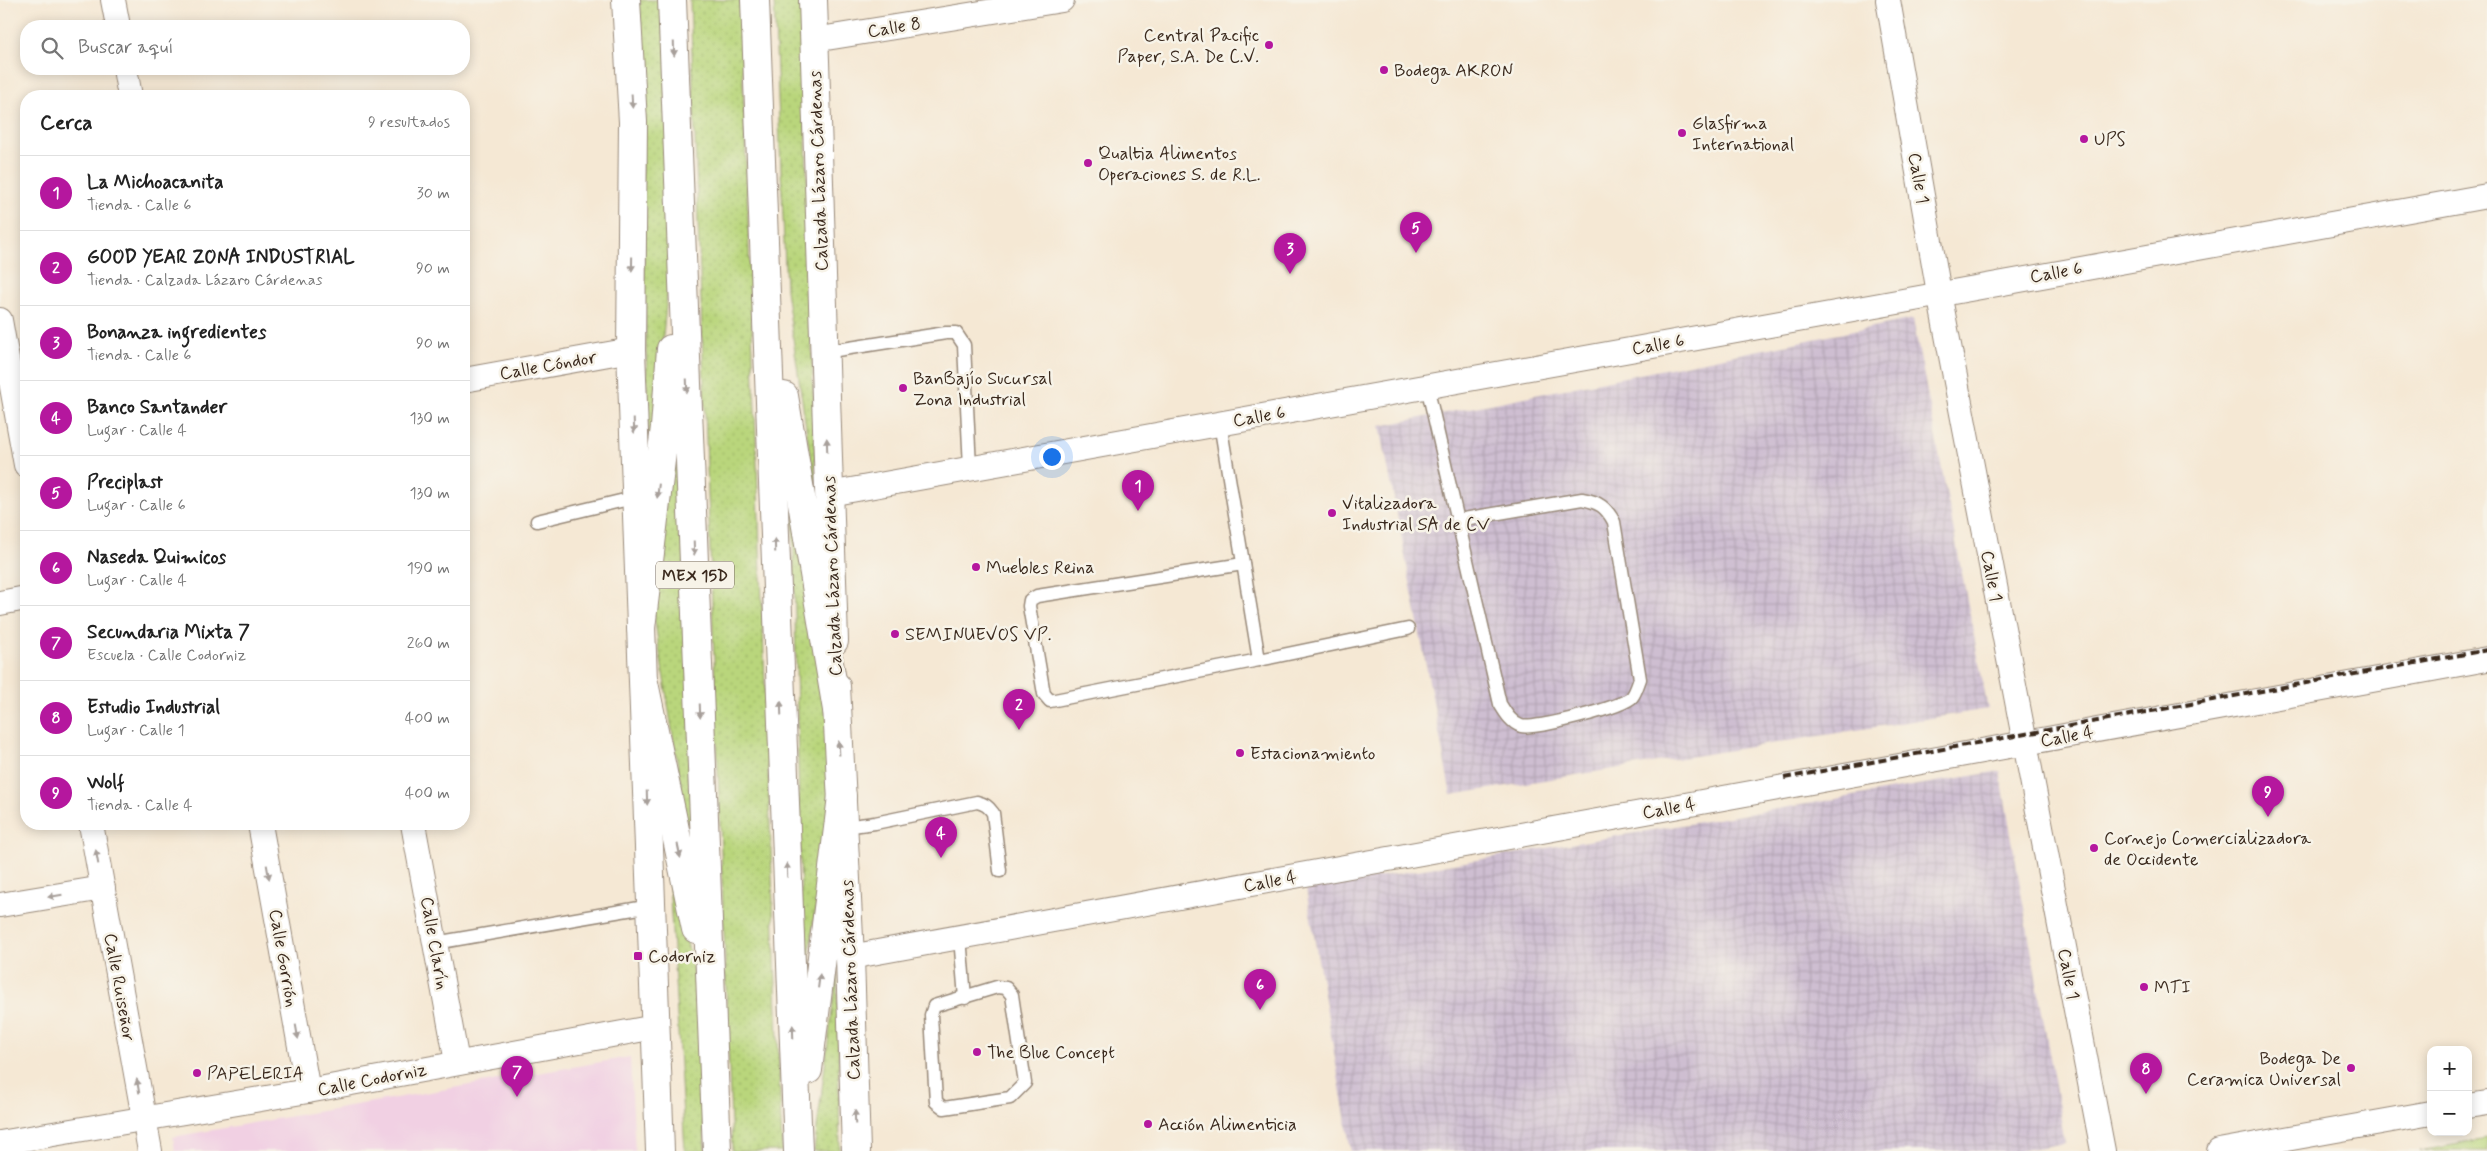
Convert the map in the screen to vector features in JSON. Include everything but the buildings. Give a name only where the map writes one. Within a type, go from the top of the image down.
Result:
[{"type":"main road","points":[[626,0],[633,122],[631,350],[660,1151]]},
{"type":"main road","name":"MEX 15D","points":[[672,0],[717,1151]]},
{"type":"main road","points":[[755,0],[798,1151]]},
{"type":"main road","name":"Calzada Lázaro Cárdenas","points":[[813,0],[837,710],[850,957],[856,1151]]},
{"type":"main road","points":[[641,628],[665,427],[681,216]]},
{"type":"main road","points":[[766,296],[837,710]]},
{"type":"main road","points":[[644,683],[712,1003]]},
{"type":"main road","points":[[798,1151],[842,796]]},
{"type":"street","points":[[113,0],[117,20]]},
{"type":"street","name":"Calle 8","points":[[814,40],[1062,0]]},
{"type":"street","name":"Calle 1","points":[[1888,0],[1939,293],[2024,744],[2104,1151]]},
{"type":"street","points":[[126,75],[129,90]]},
{"type":"street","name":"Calle 6","points":[[829,494],[2487,196]]},
{"type":"street","points":[[0,320],[20,428]]},
{"type":"street","name":"Calle Cóndor","points":[[470,379],[631,350]]},
{"type":"street","points":[[0,602],[20,599]]},
{"type":"street","name":"Calle 4","points":[[850,957],[2487,659]]},
{"type":"street","name":"Calle Ruiseñor","points":[[92,830],[150,1151]]},
{"type":"street","name":"Calle Gorrión","points":[[261,830],[308,1091]]},
{"type":"street","name":"Calle Clarín","points":[[414,830],[457,1062]]},
{"type":"street","points":[[0,905],[103,888]]},
{"type":"street","name":"Calle Codorniz","points":[[0,1143],[308,1091],[655,1027]]},
{"type":"street","points":[[2472,1105],[2487,1103]]},
{"type":"street","points":[[2219,1151],[2427,1114]]},
{"type":"lane","points":[[824,352],[956,333],[964,345],[970,468]]},
{"type":"lane","points":[[1427,386],[1500,704],[1510,719],[1521,726],[1538,727],[1620,704],[1632,697],[1640,679],[1614,522],[1607,509],[1595,501],[1582,499],[1458,520]]},
{"type":"lane","points":[[1220,423],[1258,660]]},
{"type":"lane","points":[[537,521],[637,497]]},
{"type":"lane","points":[[1243,564],[1037,596],[1030,600],[1029,606],[1044,694],[1050,701],[1408,629]]},
{"type":"lane","points":[[844,827],[876,823],[977,802],[988,806],[992,813],[1000,871]]},
{"type":"lane","points":[[435,943],[651,906]]},
{"type":"lane","points":[[960,937],[965,998]]},
{"type":"lane","points":[[997,988],[1006,988],[1012,995],[1025,1083],[1010,1098],[944,1108],[936,1102],[931,1015],[934,1006],[965,998],[997,988]]},
{"type":"shaded area","points":[[1913,319],[1988,709],[1451,795],[1380,426]]},
{"type":"shaded area","points":[[2000,771],[2065,1143],[2020,1151],[1351,1151],[1306,889]]},
{"type":"shaded area","points":[[630,1057],[635,1151],[175,1151],[173,1137]]},
{"type":"green space","points":[[638,0],[664,0],[674,228],[649,472]]},
{"type":"green space","points":[[690,0],[740,0],[782,1151],[732,1151]]},
{"type":"green space","points":[[774,0],[802,0],[816,496],[786,290]]},
{"type":"green space","points":[[679,381],[695,874],[653,610]]},
{"type":"green space","points":[[792,471],[827,717],[832,787],[803,1001]]},
{"type":"green space","points":[[667,846],[699,1000],[705,1151],[685,1151]]},
{"type":"green space","points":[[837,973],[840,1151],[814,1151]]},
{"type":"green space","points":[[2487,1139],[2487,1151],[2419,1151]]},
{"type":"railway","points":[[1784,778],[2487,650]]},
{"type":"place","name":"Central Pacific Paper, S.A. De C.V.","points":[[1269,45]]},
{"type":"place","name":"Bodega AKRON","points":[[1384,70]]},
{"type":"place","name":"Glasfirma International","points":[[1682,133]]},
{"type":"place","name":"UPS","points":[[2084,139]]},
{"type":"place","name":"Qualtia Alimentos Operaciones S. de R.L.","points":[[1088,163]]},
{"type":"place","name":"Preciplast","points":[[1416,253]]},
{"type":"place","name":"Bonanza ingredientes","points":[[1290,274]]},
{"type":"place","name":"BanBajío Sucursal Zona Industrial","points":[[903,388]]},
{"type":"place","name":"La Michoacanita","points":[[1138,511]]},
{"type":"place","name":"Vitalizadora Industrial SA de CV","points":[[1332,513]]},
{"type":"place","name":"Muebles Reina","points":[[976,567]]},
{"type":"place","name":"SEMINUEVOS VP.","points":[[895,634]]},
{"type":"place","name":"GOOD YEAR ZONA INDUSTRIAL","points":[[1019,730]]},
{"type":"place","name":"Estacionamiento","points":[[1240,753]]},
{"type":"place","name":"Wolf","points":[[2268,817]]},
{"type":"place","name":"Cornejo Comercializadora de Occidente","points":[[2094,848]]},
{"type":"place","name":"Banco Santander","points":[[941,858]]},
{"type":"place","name":"Codorniz","points":[[638,956]]},
{"type":"place","name":"MTI","points":[[2144,987]]},
{"type":"place","name":"Naseda Quimicos","points":[[1260,1010]]},
{"type":"place","name":"The Blue Concept","points":[[977,1052]]},
{"type":"place","name":"Bodega De Ceramica Universal","points":[[2351,1068]]},
{"type":"place","name":"PAPELERIA","points":[[197,1073]]},
{"type":"place","name":"Estudio Industrial","points":[[2146,1094]]},
{"type":"place","name":"Secundaria Mixta 7","points":[[517,1097]]},
{"type":"place","name":"Acción Alimenticia","points":[[1148,1124]]}]
